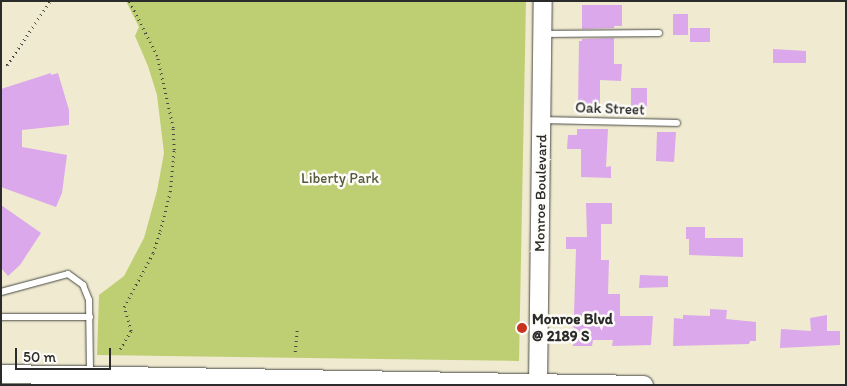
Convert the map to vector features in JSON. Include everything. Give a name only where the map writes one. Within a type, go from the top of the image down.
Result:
[{"type":"street","name":"Monroe Boulevard","points":[[538,384],[544,1]]},
{"type":"street","points":[[1,374],[644,385]]},
{"type":"lane","points":[[543,34],[659,33]]},
{"type":"lane","name":"Oak Street","points":[[542,120],[677,123]]},
{"type":"lane","points":[[1,292],[68,274],[83,285],[89,300],[90,376]]},
{"type":"lane","points":[[1,317],[90,317]]},
{"type":"path","points":[[1,65],[7,65],[50,1]]},
{"type":"path","points":[[120,349],[131,331],[124,307],[153,253],[160,231],[170,192],[174,150],[174,128],[157,56],[129,1]]},
{"type":"path","points":[[295,352],[297,330]]},
{"type":"green space","name":"Liberty Park","points":[[126,1],[526,1],[519,361],[97,355],[99,295],[124,276],[144,238],[157,191],[164,153],[157,95],[148,66],[135,36],[139,27]]},
{"type":"building","points":[[582,5],[622,5],[622,26],[582,29]]},
{"type":"building","points":[[673,14],[688,14],[688,35],[673,35]]},
{"type":"building","points":[[690,28],[710,28],[710,42],[690,42]]},
{"type":"building","points":[[614,38],[614,64],[622,64],[621,81],[600,80],[600,106],[578,107],[579,41],[582,41],[582,39]]},
{"type":"building","points":[[773,49],[806,51],[806,63],[773,63]]},
{"type":"building","points":[[51,73],[51,75],[58,73],[69,110],[69,125],[22,130],[22,147],[67,155],[62,193],[56,207],[1,187],[1,89]]},
{"type":"building","points":[[631,88],[647,88],[647,107],[631,107]]},
{"type":"building","points":[[577,129],[608,129],[606,167],[611,166],[611,178],[581,177],[581,149],[567,149],[568,135],[577,135]]},
{"type":"building","points":[[657,132],[676,132],[674,162],[656,161]]},
{"type":"building","points":[[586,203],[612,203],[612,224],[601,224],[601,260],[609,260],[608,294],[620,294],[620,316],[653,316],[651,345],[612,346],[613,340],[593,340],[592,346],[573,346],[576,249],[566,249],[566,237],[587,237]]},
{"type":"building","points":[[1,205],[41,233],[20,265],[8,276],[1,268]]},
{"type":"building","points":[[686,227],[705,227],[705,238],[743,238],[743,257],[689,255],[689,239],[686,239]]},
{"type":"building","points":[[640,275],[668,276],[668,287],[639,288]]},
{"type":"building","points":[[710,309],[727,310],[726,319],[756,322],[756,341],[750,341],[749,344],[673,346],[674,318],[683,319],[683,315],[710,316]]},
{"type":"building","points":[[827,315],[827,331],[840,331],[840,345],[780,348],[781,329],[811,331],[810,318]]},
{"type":"place","name":"Monroe Blvd @ 2189 S","points":[[522,328]]}]
